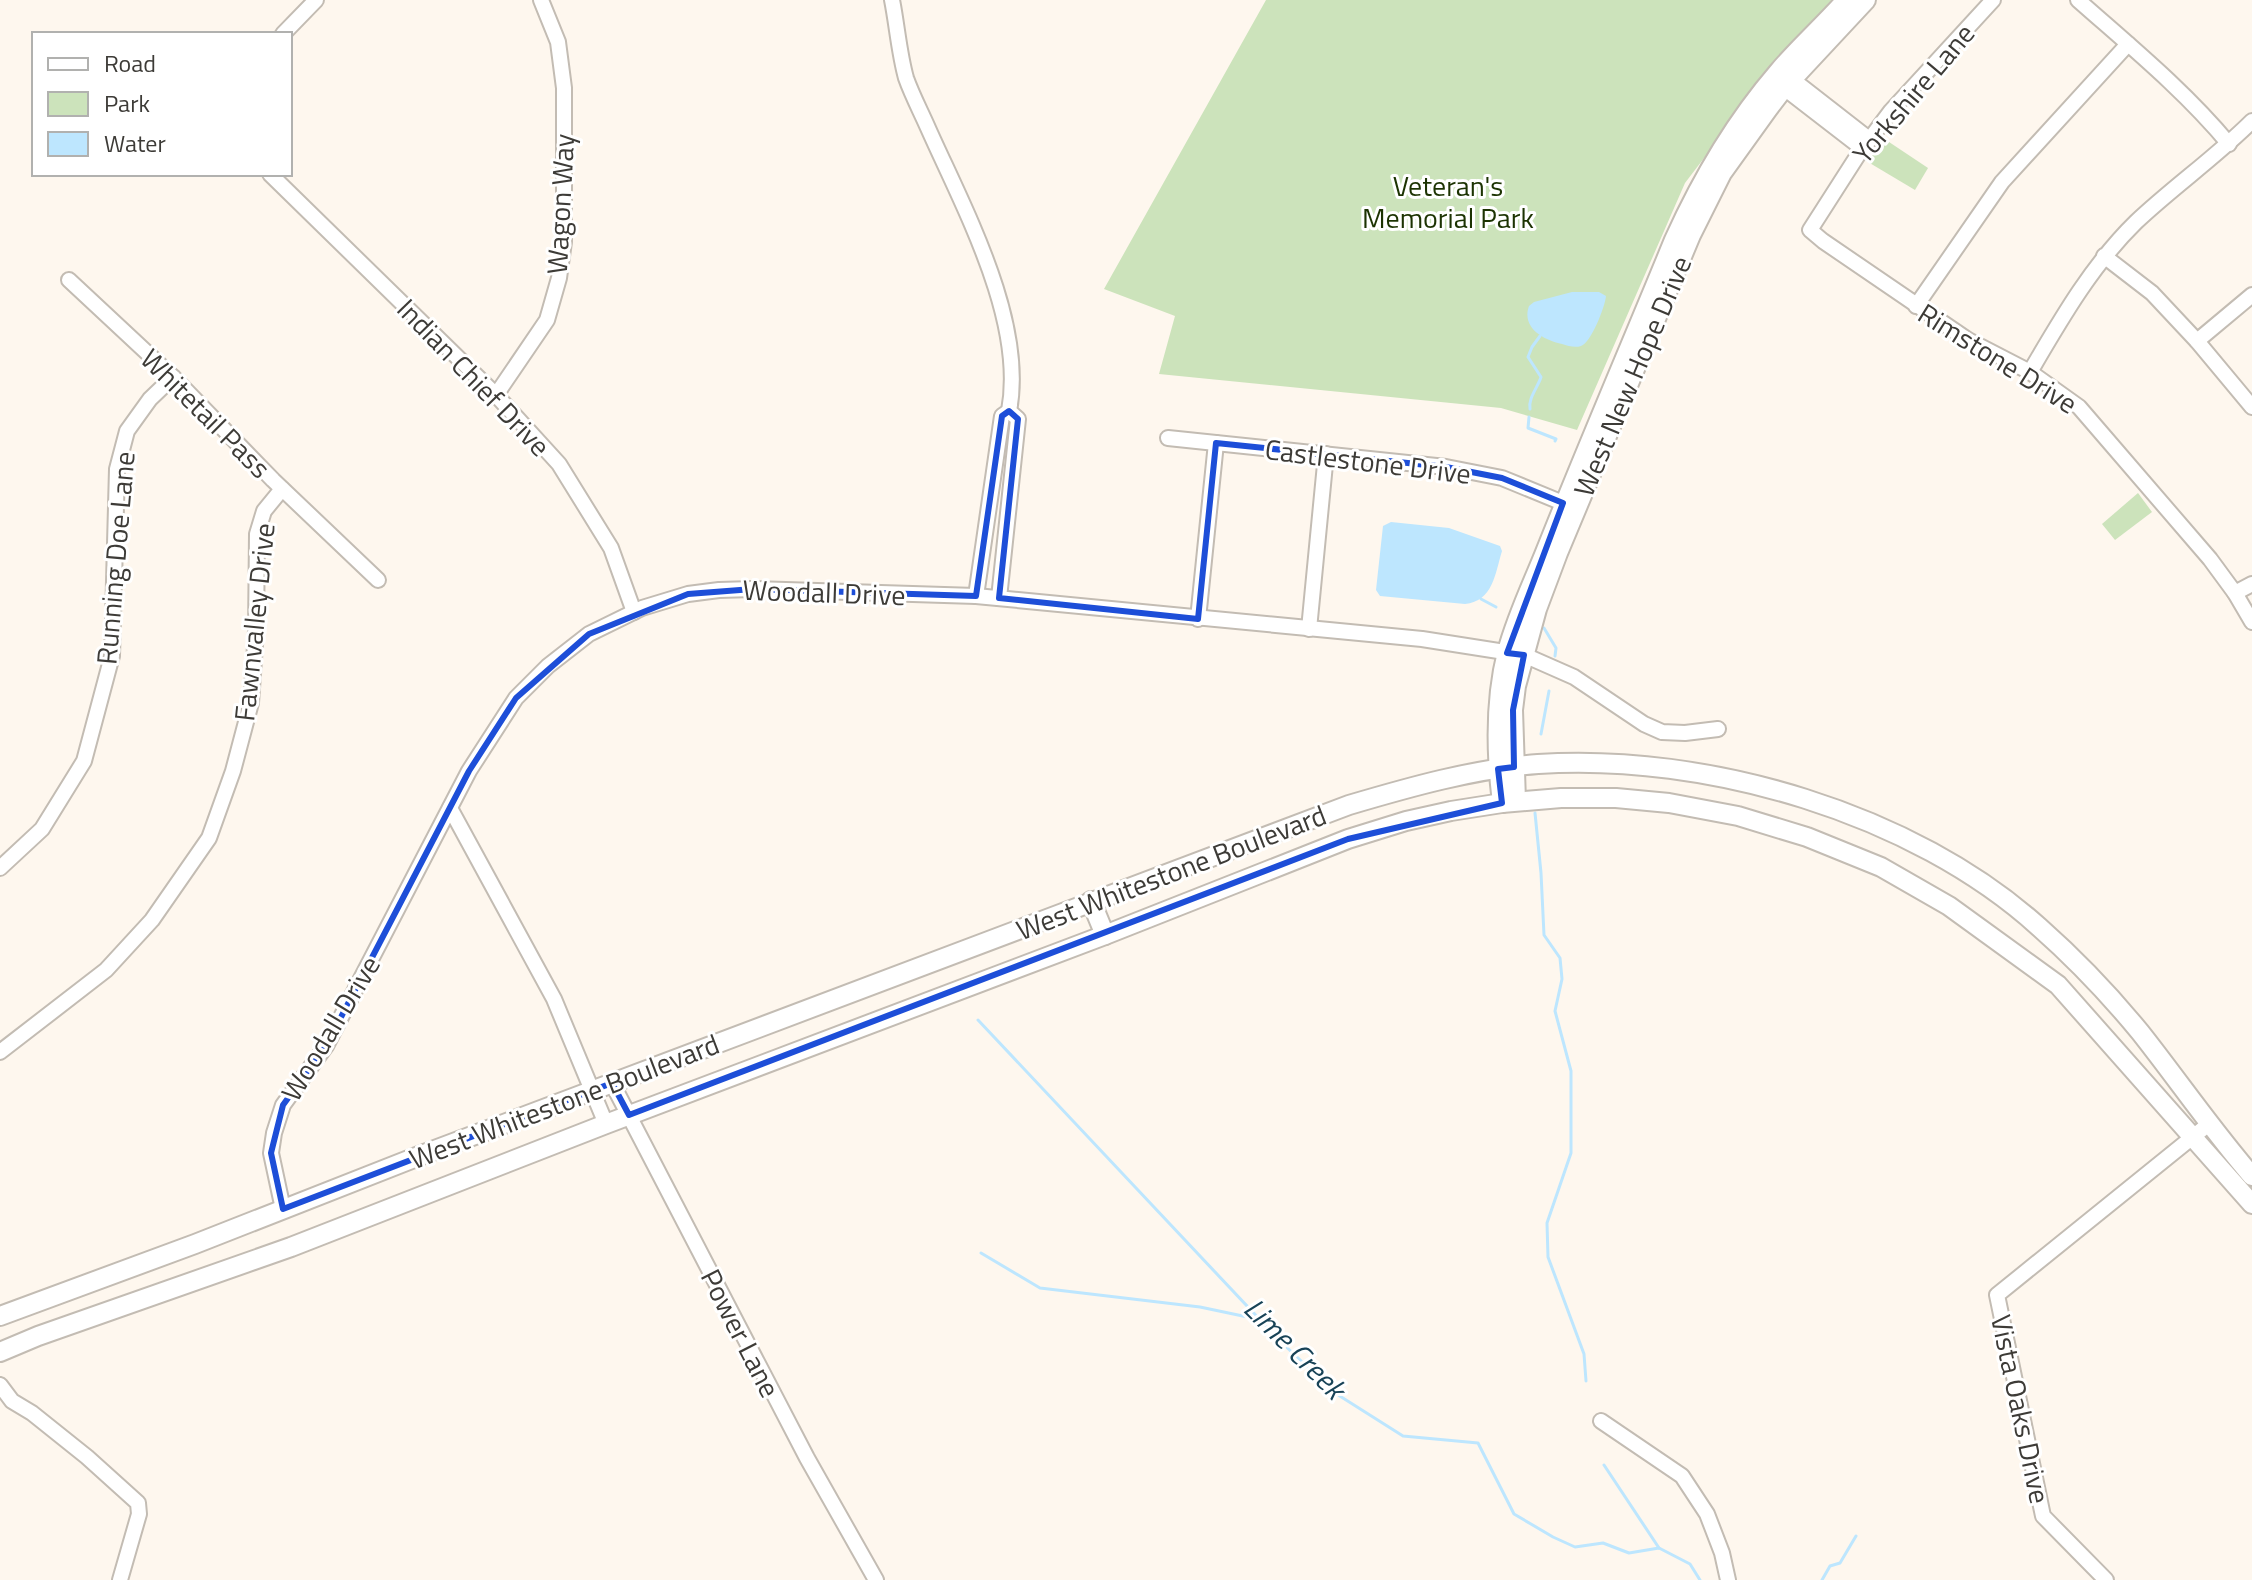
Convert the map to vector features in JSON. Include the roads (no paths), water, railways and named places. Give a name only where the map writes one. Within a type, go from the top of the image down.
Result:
[{"type":"main road","name":"West New Hope Drive","points":[[1515,654],[1537,609],[1700,215],[1722,173],[1784,80],[1846,0]]},
{"type":"main road","name":"West New Hope Drive","points":[[1509,802],[1500,708],[1515,654],[1520,613],[1563,503],[1690,203],[1730,135],[1866,0]]},
{"type":"main road","name":"West Whitestone Boulevard","points":[[0,1316],[1349,805],[1423,783],[1506,768],[1591,763],[1702,772],[1789,793],[1865,821],[1936,854],[1998,893],[2062,949],[2137,1030],[2252,1176]]},
{"type":"main road","name":"West Whitestone Boulevard","points":[[0,1352],[291,1247],[1348,839],[1451,811],[1561,798],[1616,798],[1669,803],[1738,816],[1807,837],[1881,867],[1949,906],[2058,985],[2252,1204]]},
{"type":"main road","points":[[1091,901],[1105,935]]},
{"type":"street","points":[[285,32],[316,0]]},
{"type":"street","name":"Wagon Way","points":[[496,395],[547,320],[559,278],[564,242],[564,88],[558,42],[541,0]]},
{"type":"street","points":[[892,0],[906,77],[973,227],[997,291],[1007,331],[1012,399],[1009,411],[1002,416],[976,596]]},
{"type":"street","name":"Yorkshire Lane","points":[[1810,230],[1866,144],[1913,86],[1993,0]]},
{"type":"street","points":[[2078,0],[2200,109],[2229,144]]},
{"type":"street","points":[[1916,306],[2002,182],[2128,44]]},
{"type":"street","points":[[1784,80],[1866,144]]},
{"type":"street","points":[[2030,372],[2104,256],[2137,221],[2252,121]]},
{"type":"street","name":"Indian Chief Drive","points":[[272,176],[496,395],[559,464],[611,548],[634,612]]},
{"type":"street","name":"Rimstone Drive","points":[[1810,230],[1916,306],[1968,340],[2030,372],[2079,407],[2210,559],[2252,622]]},
{"type":"street","points":[[2104,256],[2152,293],[2252,407]]},
{"type":"street","name":"Whitetail Pass","points":[[69,280],[173,377],[282,489],[378,580]]},
{"type":"street","points":[[2197,341],[2252,295]]},
{"type":"street","name":"Running Doe Lane","points":[[0,868],[42,829],[84,761],[112,656],[117,469],[127,431],[150,399],[173,377]]},
{"type":"street","points":[[999,598],[1018,419],[1009,411]]},
{"type":"street","name":"Castlestone Drive","points":[[1168,438],[1446,467],[1502,478],[1563,503]]},
{"type":"street","points":[[1198,619],[1216,443]]},
{"type":"street","points":[[1309,629],[1326,454]]},
{"type":"street","name":"Fawnvalley Drive","points":[[0,1052],[106,970],[152,920],[209,838],[233,771],[251,703],[256,631],[257,534],[264,511],[282,489]]},
{"type":"street","points":[[2235,593],[2252,584]]},
{"type":"street","name":"Woodall Drive","points":[[283,1209],[271,1153],[283,1105],[326,1046],[477,758],[516,698],[548,666],[589,634],[634,612],[688,594],[719,590],[976,596],[1422,639],[1515,654],[1574,677],[1644,724],[1662,732],[1718,729]]},
{"type":"street","points":[[450,808],[554,999],[606,1124]]},
{"type":"street","name":"Power Lane","points":[[612,1083],[807,1458],[876,1580]]},
{"type":"street","name":"Vista Oaks Drive","points":[[2106,1580],[2043,1516],[1997,1295],[2210,1123]]},
{"type":"street","points":[[0,1385],[12,1401],[43,1422],[138,1503],[139,1514],[120,1580]]},
{"type":"street","points":[[1601,1421],[1682,1476],[1707,1514],[1722,1553],[1728,1580]]},
{"type":"water","points":[[1572,292],[1599,292],[1606,296],[1593,332],[1585,343],[1576,347],[1555,342],[1536,332],[1527,314],[1534,302]]},
{"type":"water","points":[[1391,522],[1449,528],[1500,546],[1502,551],[1497,569],[1487,592],[1482,598],[1465,604],[1380,596],[1376,590],[1383,526]]},
{"type":"waterway","points":[[1530,409],[1541,377],[1528,357],[1540,336]]},
{"type":"waterway","points":[[1529,417],[1528,428],[1555,441]]},
{"type":"waterway","points":[[1481,599],[1496,607]]},
{"type":"waterway","points":[[1544,628],[1556,648],[1555,656]]},
{"type":"waterway","points":[[1541,734],[1549,691]]},
{"type":"waterway","points":[[1535,813],[1544,935],[1560,958],[1562,979],[1555,1011],[1571,1071],[1571,1153],[1547,1223],[1548,1257],[1584,1354],[1586,1381]]},
{"type":"waterway","name":"Lime Creek","points":[[978,1020],[1279,1340],[1335,1393],[1403,1436],[1478,1443],[1514,1514],[1553,1537],[1575,1547],[1603,1543],[1629,1553],[1659,1548],[1690,1564],[1700,1580]]},
{"type":"waterway","points":[[981,1253],[1040,1288],[1200,1307],[1257,1319]]},
{"type":"waterway","points":[[1604,1465],[1659,1548]]},
{"type":"waterway","points":[[1822,1580],[1830,1566],[1840,1563],[1856,1536]]},
{"type":"park label","name":"Veteran's Memorial Park","points":[[1448,201]]}]
